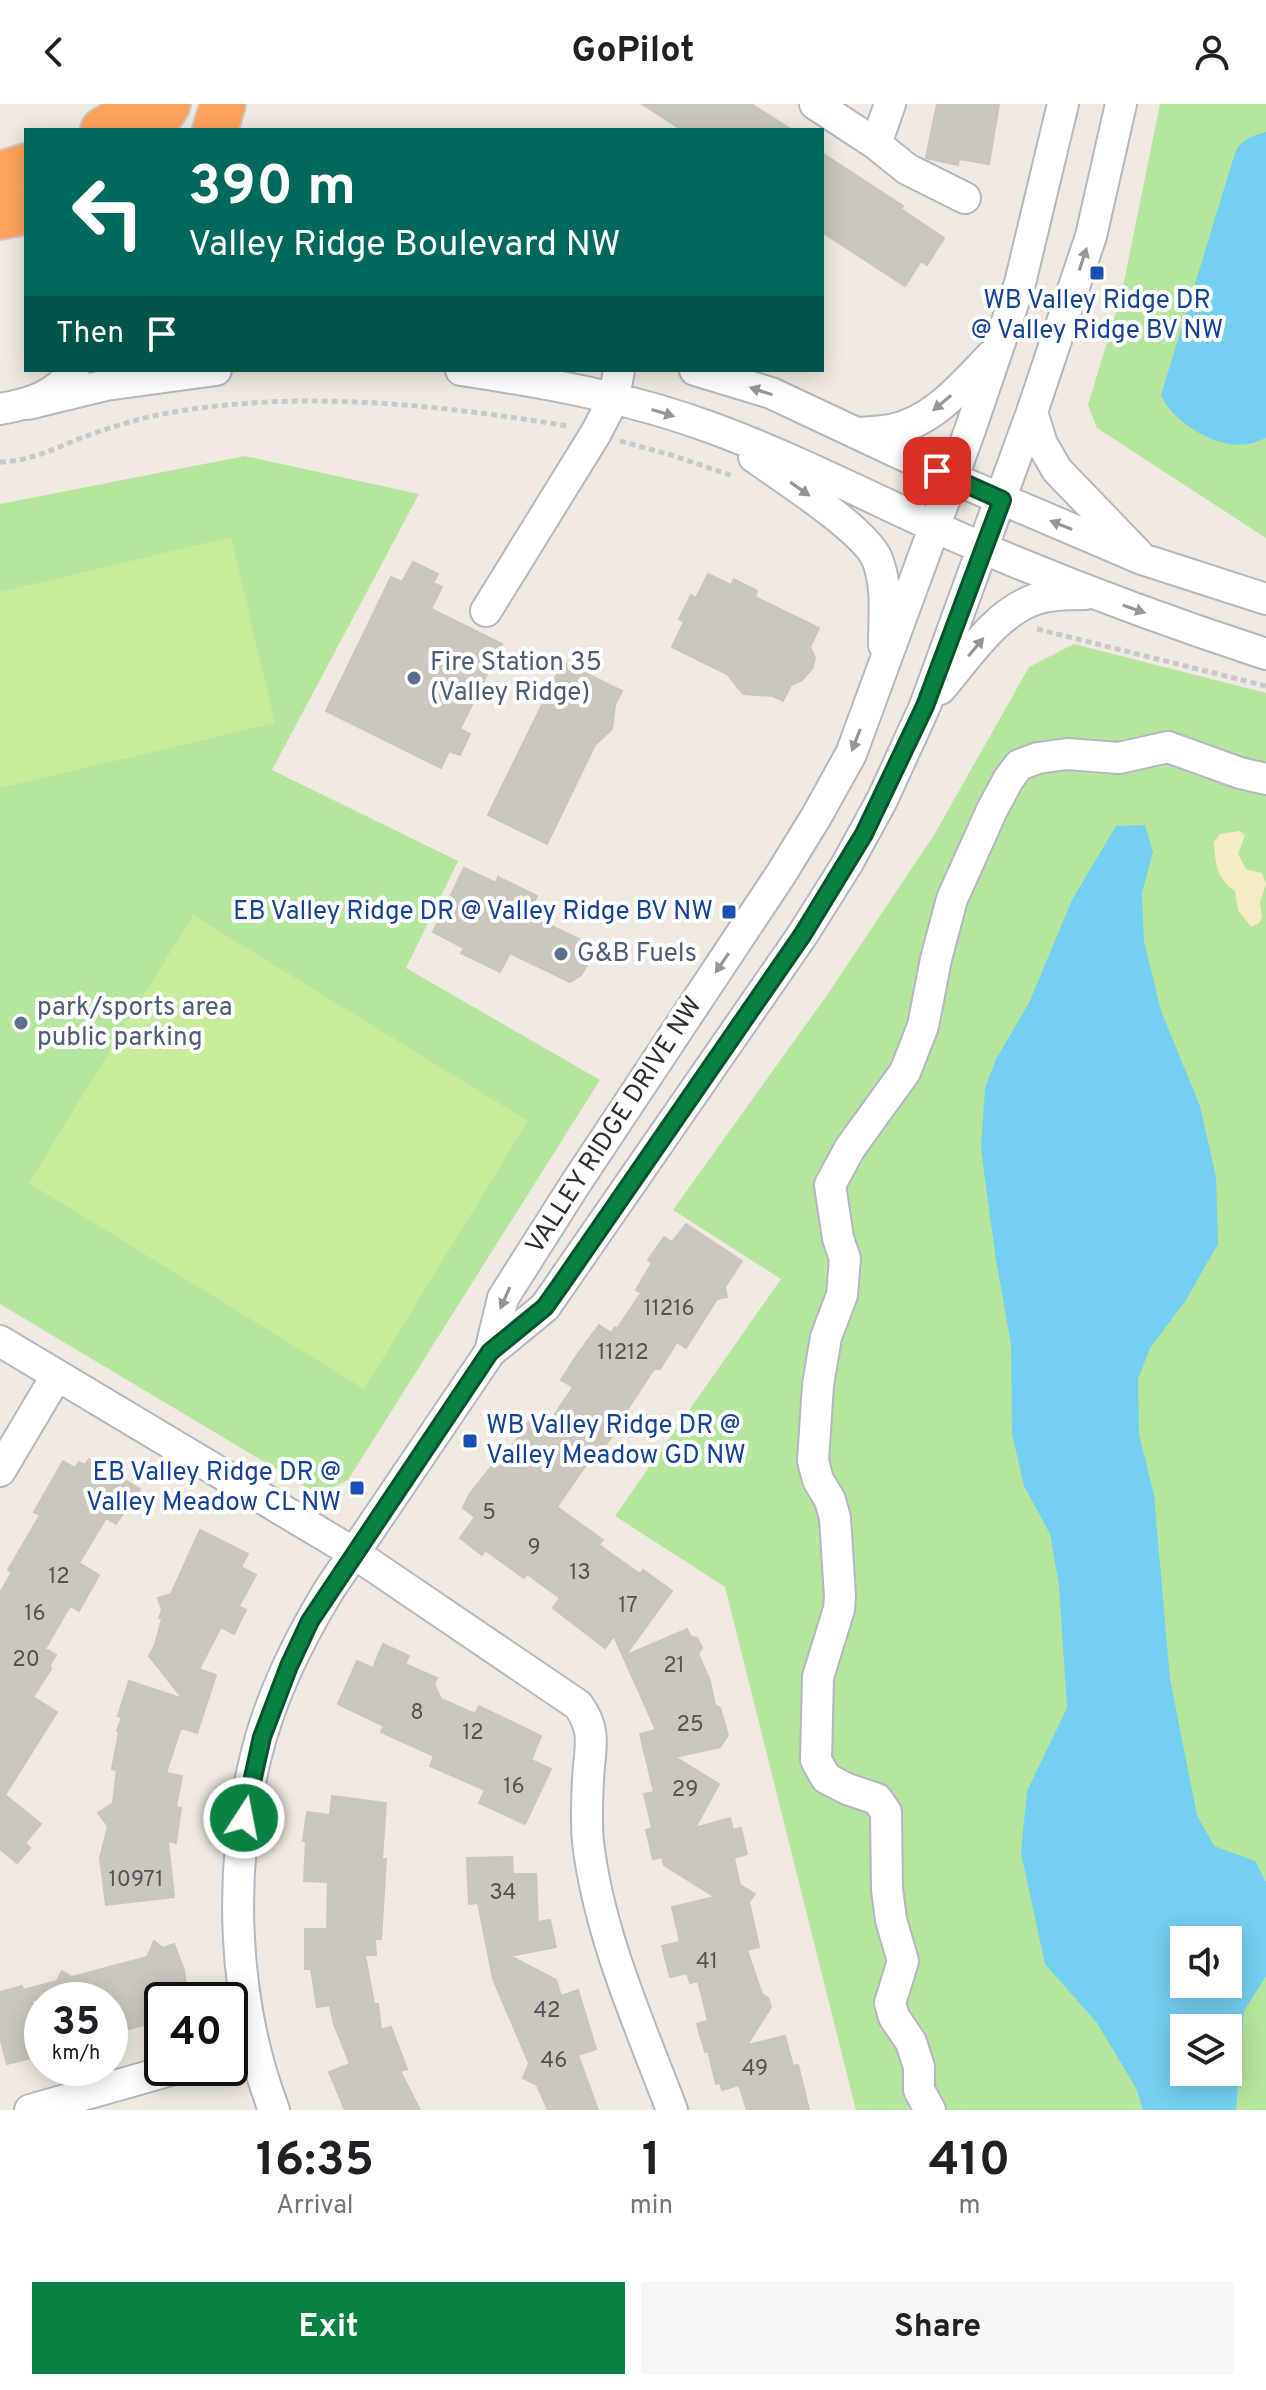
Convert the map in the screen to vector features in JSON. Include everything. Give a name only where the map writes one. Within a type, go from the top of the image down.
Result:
[{"type":"highway","points":[[106,128],[124,117],[133,104]]},
{"type":"highway","points":[[152,128],[168,104]]},
{"type":"highway","points":[[216,128],[223,104]]},
{"type":"highway","points":[[0,174],[24,167]]},
{"type":"highway","points":[[0,217],[24,212]]},
{"type":"street","points":[[815,104],[876,144],[907,169],[965,198]]},
{"type":"street","points":[[876,144],[890,104]]},
{"type":"street","name":"VALLEY RIDGE DRIVE NW","points":[[490,1352],[503,1298],[816,817],[851,754],[998,349],[1031,243],[1063,104]]},
{"type":"street","name":"VALLEY RIDGE DRIVE NW","points":[[243,1982],[238,1912],[244,1818],[256,1755],[289,1666],[310,1621],[490,1352],[545,1307],[790,954],[864,834],[925,706],[1002,500],[1091,236],[1121,104]]},
{"type":"street","points":[[0,217],[24,222]]},
{"type":"street","points":[[859,433],[892,430],[922,419],[961,387],[998,349]]},
{"type":"street","points":[[14,407],[50,394],[72,372]]},
{"type":"street","points":[[14,407],[106,385],[201,372]]},
{"type":"street","points":[[474,372],[565,386],[617,384],[1090,594],[1266,654]]},
{"type":"street","points":[[702,372],[771,393],[952,478],[1142,559],[1266,599]]},
{"type":"street","points":[[486,611],[596,433],[617,384]]},
{"type":"street","points":[[1032,412],[1042,444],[1057,470],[1142,559]]},
{"type":"street","points":[[713,428],[813,498],[864,540],[876,557],[885,586],[884,668]]},
{"type":"street","points":[[925,706],[1008,614],[1035,599],[1090,594]]},
{"type":"street","points":[[930,2110],[919,2090],[919,2067],[911,2042],[894,2017],[890,2003],[903,1961],[891,1920],[887,1889],[886,1812],[877,1799],[826,1778],[816,1760],[818,1677],[839,1609],[840,1596],[835,1518],[813,1461],[818,1385],[826,1337],[842,1295],[845,1259],[838,1238],[830,1185],[850,1148],[905,1072],[923,1026],[939,944],[952,899],[997,800],[1019,765],[1038,758],[1067,754],[1119,758],[1168,747],[1266,779]]},
{"type":"street","points":[[0,1341],[354,1553],[578,1705],[587,1717],[593,1754],[588,1777],[588,1838],[595,1889],[617,1962],[672,2110]]},
{"type":"street","points":[[0,1471],[57,1375]]},
{"type":"street","name":"VALLEY RIDGE DRIVE NW","points":[[248,2061],[274,2110]]},
{"type":"street","points":[[30,2110],[144,2078]]},
{"type":"path","points":[[0,462],[17,461],[53,451],[131,421],[225,406],[360,401],[400,403],[473,410],[569,427]]},
{"type":"path","points":[[620,441],[744,480]]},
{"type":"path","points":[[1024,626],[1266,686]]},
{"type":"green space","points":[[1160,104],[1266,104],[1266,538],[1097,428],[1088,405],[1121,296]]},
{"type":"green space","points":[[245,456],[419,494],[272,770],[458,861],[406,968],[600,1080],[348,1480],[318,1494],[0,1304],[0,504]]},
{"type":"green space","points":[[231,537],[275,723],[0,788],[0,592]]},
{"type":"green space","points":[[1074,644],[1266,693],[1266,2110],[856,2110],[725,1587],[615,1516],[781,1279],[673,1210],[825,998],[934,835],[1029,667]]},
{"type":"green space","points":[[193,915],[528,1121],[364,1389],[29,1183]]},
{"type":"sand","points":[[1240,831],[1245,835],[1238,854],[1246,869],[1262,873],[1266,884],[1260,902],[1262,917],[1259,923],[1251,927],[1238,910],[1235,891],[1224,882],[1215,857],[1214,842],[1220,834]]},
{"type":"water","points":[[1266,132],[1266,438],[1236,445],[1210,438],[1185,424],[1161,395],[1235,153],[1244,141]]},
{"type":"water","points":[[1145,825],[1153,852],[1142,893],[1144,941],[1161,1011],[1200,1106],[1216,1177],[1218,1244],[1186,1300],[1150,1348],[1138,1379],[1139,1434],[1154,1495],[1170,1679],[1197,1815],[1214,1846],[1255,1861],[1266,1882],[1266,1976],[1244,2011],[1242,2036],[1242,2014],[1170,2014],[1170,2086],[1238,2086],[1236,2110],[1143,2110],[1136,2088],[1097,2023],[1045,1964],[1021,1853],[1027,1791],[1067,1708],[1059,1586],[1050,1534],[1024,1486],[1012,1434],[1011,1344],[981,1149],[985,1088],[996,1059],[1029,1003],[1072,900],[1116,826]]},
{"type":"building","points":[[642,104],[751,104],[789,128],[679,128]]},
{"type":"building","points":[[937,104],[999,104],[989,164],[959,159],[958,165],[926,158]]},
{"type":"building","points":[[824,154],[903,206],[901,209],[944,238],[927,265],[921,261],[905,286],[824,233]]},
{"type":"building","name":"Fire Station 35 (Valley Ridge)","points":[[413,562],[438,574],[433,583],[442,587],[431,609],[502,644],[460,729],[470,734],[460,755],[449,751],[441,768],[326,711],[391,577],[402,582]]},
{"type":"building","points":[[708,574],[731,585],[734,579],[757,591],[755,597],[819,628],[810,647],[815,658],[812,669],[801,681],[791,685],[783,701],[773,696],[743,694],[727,674],[672,647],[684,622],[679,619],[691,595],[696,598]]},
{"type":"building","points":[[563,662],[622,691],[615,705],[612,729],[595,745],[547,844],[488,815]]},
{"type":"building","points":[[464,868],[496,883],[498,877],[537,896],[528,915],[589,944],[589,962],[581,975],[570,982],[510,953],[500,972],[461,953],[464,948],[433,932]]},
{"type":"building","points":[[686,1224],[742,1261],[725,1287],[727,1297],[717,1299],[686,1348],[677,1342],[660,1369],[654,1369],[627,1410],[629,1422],[623,1422],[604,1447],[605,1455],[599,1464],[586,1465],[557,1507],[603,1540],[599,1545],[640,1574],[643,1570],[672,1591],[625,1656],[687,1629],[702,1648],[698,1654],[728,1735],[720,1747],[675,1757],[719,1784],[695,1828],[730,1818],[733,1830],[741,1828],[747,1854],[734,1858],[740,1885],[755,1894],[749,1902],[759,1947],[747,1950],[762,1994],[768,1998],[771,2007],[747,2045],[785,2036],[793,2066],[798,2065],[809,2110],[747,2110],[739,2085],[722,2090],[720,2083],[716,2084],[697,2024],[708,2021],[698,1981],[690,1983],[687,1973],[670,1977],[662,1946],[680,1942],[672,1907],[715,1897],[664,1865],[662,1857],[653,1859],[646,1830],[652,1828],[644,1794],[654,1792],[640,1734],[656,1730],[614,1636],[605,1648],[553,1608],[560,1598],[527,1574],[524,1578],[485,1550],[482,1555],[460,1538],[475,1517],[463,1508],[469,1495],[491,1467],[495,1470],[533,1416],[547,1426],[573,1387],[561,1380],[577,1355],[599,1325],[611,1333],[615,1327],[617,1329],[641,1293],[636,1290],[652,1263],[648,1260],[664,1237],[672,1242]]},
{"type":"building","points":[[89,1459],[140,1489],[116,1524],[106,1518],[79,1563],[99,1575],[79,1611],[70,1606],[45,1649],[56,1655],[33,1697],[57,1712],[5,1795],[41,1824],[25,1843],[30,1848],[17,1863],[0,1849],[0,1593],[12,1572],[8,1570],[40,1515],[34,1512],[63,1461],[75,1468],[79,1462],[85,1465]]},
{"type":"building","points":[[200,1530],[248,1554],[241,1567],[256,1575],[239,1606],[246,1610],[234,1634],[221,1627],[199,1669],[216,1675],[197,1733],[181,1728],[166,1773],[182,1776],[176,1807],[181,1808],[176,1843],[168,1841],[174,1897],[106,1905],[100,1858],[108,1826],[98,1813],[113,1803],[117,1770],[112,1769],[122,1717],[118,1716],[129,1681],[183,1699],[149,1656],[162,1619],[159,1618],[162,1610],[158,1598],[171,1594]]},
{"type":"building","points":[[383,1644],[409,1656],[405,1664],[437,1678],[434,1684],[441,1699],[475,1714],[479,1706],[541,1736],[531,1760],[551,1769],[525,1824],[479,1803],[485,1790],[430,1766],[434,1756],[381,1732],[384,1726],[338,1704],[357,1661],[373,1668]]},
{"type":"building","points":[[332,1796],[386,1803],[381,1939],[375,1939],[376,1955],[365,1955],[374,2004],[378,2004],[381,2030],[391,2027],[407,2069],[400,2071],[420,2110],[345,2110],[329,2072],[350,2064],[330,2005],[317,2007],[311,1969],[305,1969],[305,1929],[327,1929],[328,1882],[304,1881],[306,1841],[303,1841],[307,1812],[330,1815]]},
{"type":"building","points":[[512,1857],[513,1874],[536,1874],[538,1922],[550,1920],[556,1947],[510,1956],[556,1980],[561,1996],[578,1990],[596,2049],[578,2055],[598,2110],[548,2110],[537,2085],[523,2078],[529,2063],[493,1979],[478,1903],[469,1904],[467,1858]]},
{"type":"building","points":[[154,1941],[163,1948],[174,1944],[186,1982],[144,1982],[144,2025],[128,2029],[128,1982],[53,1982],[62,1971],[72,1977],[147,1957]]},
{"type":"building","points":[[22,1986],[24,2060],[7,2064],[0,2037],[0,1992]]},
{"type":"place","name":"WB Valley Ridge DR @ Valley Ridge BV NW","points":[[1097,273]]},
{"type":"place","name":"Fire Station 35 (Valley Ridge)","points":[[414,678]]},
{"type":"place","name":"EB Valley Ridge DR @ Valley Ridge BV NW","points":[[729,912]]},
{"type":"place","name":"G&B Fuels","points":[[561,954]]},
{"type":"place","name":"park/sports area public parking","points":[[21,1023]]},
{"type":"place","name":"WB Valley Ridge DR @ Valley Meadow GD NW","points":[[470,1441]]},
{"type":"place","name":"EB Valley Ridge DR @ Valley Meadow CL NW","points":[[357,1488]]},
{"type":"route","points":[[244,1818],[256,1755],[268,1719],[299,1644],[329,1590],[490,1352],[545,1307],[562,1283],[824,903],[882,800],[925,706],[1002,500],[937,471]]}]
